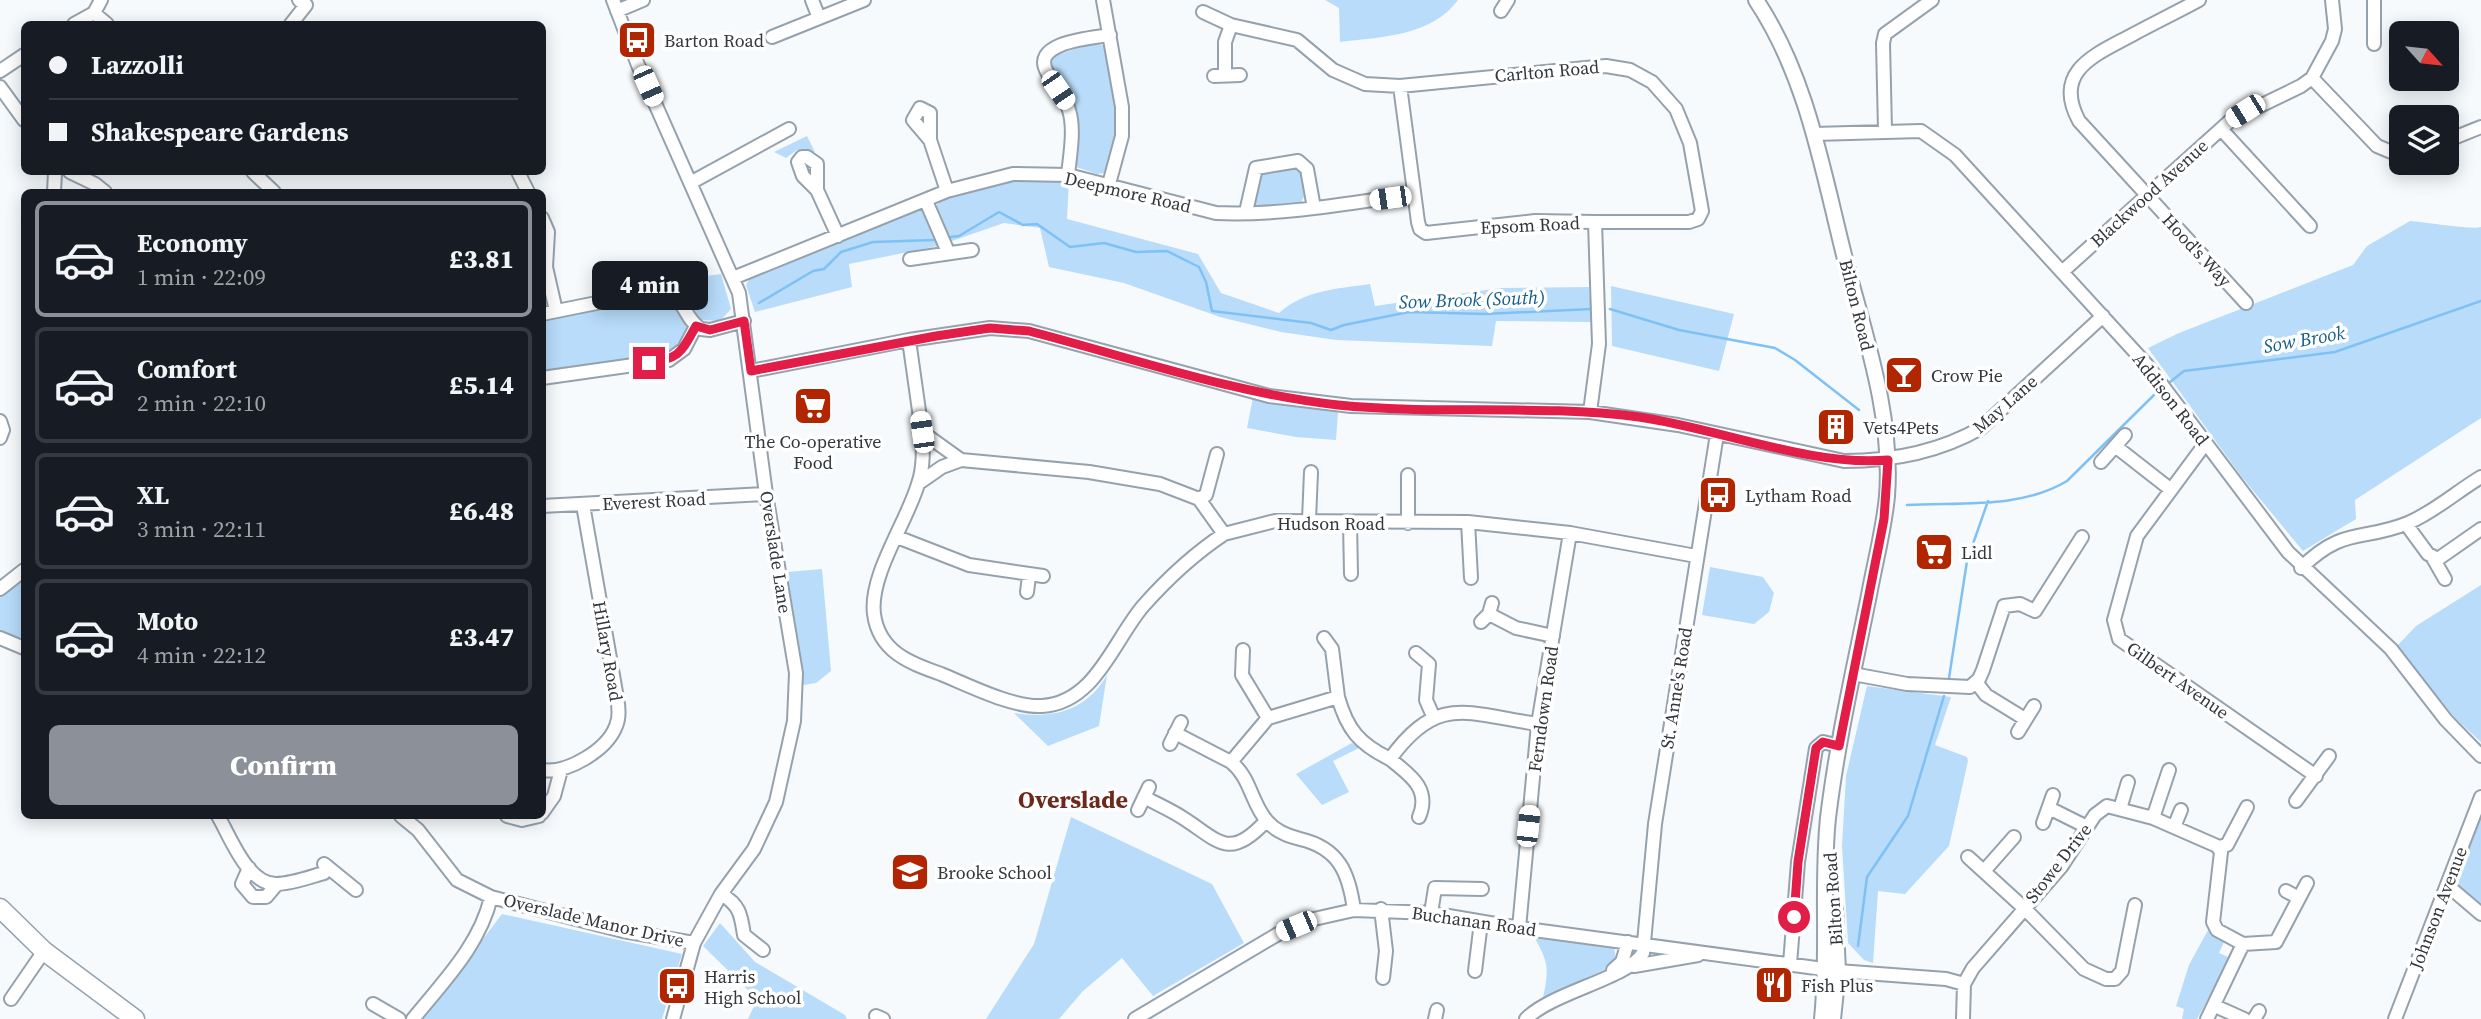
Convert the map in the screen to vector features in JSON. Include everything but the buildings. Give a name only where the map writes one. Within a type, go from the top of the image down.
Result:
[{"type":"highway","points":[[0,908],[44,951],[135,1019]]},
{"type":"main road","name":"Bilton Road","points":[[1756,0],[1776,30],[1795,73],[1814,134],[1868,345],[1886,428],[1888,460],[1884,519],[1839,746],[1828,820],[1833,1019]]},
{"type":"main road","name":"Bilton Road","points":[[1822,1019],[1832,970]]},
{"type":"street","points":[[79,21],[94,13],[101,0]]},
{"type":"street","points":[[615,6],[643,0]]},
{"type":"street","points":[[812,0],[819,18]]},
{"type":"street","points":[[772,37],[864,0]]},
{"type":"street","points":[[1103,0],[1118,76],[1122,127],[1109,184]]},
{"type":"street","points":[[1885,130],[1882,43],[1885,34],[1932,0]]},
{"type":"street","name":"Hood's Way","points":[[2199,0],[2088,59],[2073,78],[2070,90],[2073,109],[2079,121],[2246,303]]},
{"type":"street","points":[[2332,0],[2335,30],[2312,78],[2377,146],[2389,151]]},
{"type":"street","points":[[2374,0],[2374,44]]},
{"type":"street","points":[[293,21],[305,2]]},
{"type":"street","name":"Overslade Lane","points":[[615,6],[638,65],[733,278],[744,321],[766,494],[796,673],[794,721],[776,802],[754,849],[721,894],[694,943],[673,1019]]},
{"type":"street","name":"Carlton Road","points":[[1203,12],[1231,25],[1297,40],[1332,70],[1365,85],[1401,86],[1606,65],[1642,75],[1663,92],[1682,121],[1690,144],[1702,211],[1698,219],[1689,222],[1595,222]]},
{"type":"street","points":[[94,13],[103,21]]},
{"type":"street","points":[[1231,25],[1225,41],[1220,75],[1240,75]]},
{"type":"street","points":[[1068,175],[1070,111],[1044,68],[1044,59],[1051,49],[1069,42],[1110,34]]},
{"type":"street","points":[[0,71],[21,57]]},
{"type":"street","name":"Blackwood Avenue","points":[[2062,272],[2221,129],[2245,111],[2301,86],[2312,78]]},
{"type":"street","name":"Epsom Road","points":[[1401,86],[1420,229],[1426,233],[1535,221],[1595,222],[1599,344],[1590,412]]},
{"type":"street","points":[[0,87],[21,116]]},
{"type":"street","points":[[2459,136],[2481,127]]},
{"type":"street","points":[[692,182],[789,129]]},
{"type":"street","points":[[2221,129],[2310,226]]},
{"type":"street","name":"Addison Road","points":[[1814,134],[1922,131],[1955,155],[2147,365],[2301,568],[2391,649],[2446,720],[2481,756]]},
{"type":"street","points":[[930,140],[947,191]]},
{"type":"street","points":[[1246,212],[1254,169],[1260,165],[1298,162],[1307,169],[1314,208]]},
{"type":"street","name":"Deepmore Road","points":[[733,278],[947,191],[1013,174],[1068,175],[1216,213],[1314,208],[1414,194]]},
{"type":"street","points":[[76,175],[100,189]]},
{"type":"street","points":[[256,175],[271,189]]},
{"type":"street","points":[[817,190],[838,236]]},
{"type":"street","points":[[926,201],[948,252]]},
{"type":"street","points":[[546,227],[549,312],[665,291],[684,304],[696,326],[710,330],[744,321]]},
{"type":"street","points":[[910,259],[972,250]]},
{"type":"street","name":"May Lane","points":[[1888,460],[1961,440],[1982,428],[2103,316]]},
{"type":"street","points":[[546,377],[668,360],[684,349],[696,326]]},
{"type":"street","points":[[751,371],[909,340],[990,328],[1029,331],[1269,396],[1351,406],[1590,412],[1642,418],[1844,461],[1888,460]]},
{"type":"street","points":[[909,340],[922,432],[961,460]]},
{"type":"street","points":[[0,421],[3,430],[0,438]]},
{"type":"street","name":"Hudson Road","points":[[922,432],[919,483],[875,589],[873,603],[877,626],[892,651],[910,662],[996,695],[1041,706],[1059,702],[1091,682],[1144,604],[1191,557],[1224,534],[1263,523],[1309,520],[1468,522],[1570,533],[1696,555]]},
{"type":"street","name":"St. Anne's Road","points":[[1645,943],[1655,824],[1717,434]]},
{"type":"street","points":[[2101,462],[2125,435]]},
{"type":"street","name":"Gilbert Avenue","points":[[2205,444],[2170,489],[2132,548],[2114,620],[2119,639],[2316,776]]},
{"type":"street","points":[[2115,446],[2170,489]]},
{"type":"street","points":[[1199,499],[1206,495],[1217,454]]},
{"type":"street","points":[[919,483],[942,467],[961,460],[1101,474],[1160,484],[1199,499],[1224,534]]},
{"type":"street","points":[[1309,520],[1311,472]]},
{"type":"street","points":[[2301,568],[2316,553],[2346,536],[2406,524],[2423,517],[2481,477]]},
{"type":"street","points":[[1404,483],[1408,523]]},
{"type":"street","name":"Everest Road","points":[[546,506],[766,494]]},
{"type":"street","name":"Hillary Road","points":[[561,770],[607,741],[616,727],[619,713],[583,505]]},
{"type":"street","points":[[1350,522],[1351,574]]},
{"type":"street","points":[[1468,522],[1470,582]]},
{"type":"street","points":[[2406,524],[2433,558],[2445,579]]},
{"type":"street","points":[[2433,558],[2443,558],[2481,529]]},
{"type":"street","name":"Ferndown Road","points":[[1519,928],[1538,724],[1570,533]]},
{"type":"street","points":[[897,537],[969,565],[1029,576],[1044,576]]},
{"type":"street","points":[[1853,674],[1907,684],[1964,688],[1976,682],[1983,670],[2004,606],[2020,604],[2035,611],[2082,537]]},
{"type":"street","points":[[0,589],[21,572]]},
{"type":"street","points":[[1027,592],[1029,576]]},
{"type":"street","points":[[1487,613],[1516,628],[1553,636]]},
{"type":"street","points":[[0,638],[21,647]]},
{"type":"street","points":[[1324,638],[1338,645],[1338,697],[1354,735],[1368,748],[1390,759],[1417,783],[1426,810]]},
{"type":"street","points":[[1416,653],[1431,657],[1426,700],[1433,716]]},
{"type":"street","points":[[1239,657],[1242,675],[1269,718]]},
{"type":"street","points":[[1976,682],[1986,695],[2025,719]]},
{"type":"street","points":[[1231,762],[1269,718],[1338,697]]},
{"type":"street","points":[[2018,732],[2034,706]]},
{"type":"street","points":[[1390,759],[1405,739],[1433,716],[1465,713],[1538,724]]},
{"type":"street","points":[[1176,733],[1231,762],[1244,775],[1266,821],[1283,833],[1330,850],[1340,861],[1349,880],[1353,910]]},
{"type":"street","name":"Bilton Road","points":[[1790,964],[1798,862],[1816,748],[1823,742],[1839,746]]},
{"type":"street","points":[[2297,802],[2329,756]]},
{"type":"street","points":[[546,770],[561,770],[554,796],[546,807]]},
{"type":"street","points":[[2153,818],[2168,770]]},
{"type":"street","points":[[2128,782],[2119,809],[2153,818],[2219,847],[2227,845],[2247,807]]},
{"type":"street","points":[[1138,810],[1147,792],[1205,836],[1222,843],[1242,842],[1266,821]]},
{"type":"street","points":[[2043,824],[2053,794]]},
{"type":"street","name":"Johnson Avenue","points":[[2395,1019],[2481,797]]},
{"type":"street","name":"Stowe Drive","points":[[1964,984],[1982,954],[2061,867],[2103,807],[2119,809]]},
{"type":"street","points":[[2049,808],[2087,827]]},
{"type":"street","points":[[2174,827],[2181,810]]},
{"type":"street","points":[[220,819],[249,868],[262,879],[277,884],[324,873],[326,865],[356,890]]},
{"type":"street","name":"Overslade Manor Drive","points":[[405,819],[418,830],[457,880],[491,897],[623,931],[694,943]]},
{"type":"street","points":[[1984,871],[2014,838]]},
{"type":"street","points":[[2219,847],[2221,860],[2213,922],[2217,930],[2244,944],[2276,942],[2307,883]]},
{"type":"street","points":[[1968,858],[2024,908],[2084,969],[2106,979],[2115,979],[2122,971],[2125,928],[2135,905]]},
{"type":"street","points":[[249,868],[243,880],[249,895],[266,897],[277,884]]},
{"type":"street","points":[[2447,885],[2481,914]]},
{"type":"street","points":[[1431,913],[1435,888],[1482,889]]},
{"type":"street","points":[[2286,891],[2300,898]]},
{"type":"street","points":[[721,894],[734,902],[741,911],[744,935],[763,950]]},
{"type":"street","points":[[412,1019],[471,945],[491,897]]},
{"type":"street","points":[[1381,909],[1387,951],[1383,978]]},
{"type":"street","name":"Buchanan Road","points":[[1135,1019],[1278,934],[1314,919],[1353,910],[1431,913],[1519,928],[1832,970],[1946,979],[1964,984]]},
{"type":"street","points":[[1475,971],[1481,922]]},
{"type":"street","points":[[1608,975],[1622,962],[1628,942]]},
{"type":"street","points":[[1632,966],[1639,959],[1645,943]]},
{"type":"street","points":[[2207,1019],[2244,944]]},
{"type":"street","points":[[11,999],[44,951]]},
{"type":"street","points":[[1526,1019],[1557,998],[1632,966],[1709,953]]},
{"type":"street","points":[[1963,1019],[1964,984]]},
{"type":"street","points":[[373,1004],[399,1019]]},
{"type":"street","points":[[2215,1006],[2244,1019]]},
{"type":"shaded area","points":[[1325,0],[1458,0],[1447,12],[1420,28],[1388,36],[1340,42],[1339,8]]},
{"type":"shaded area","points":[[1095,43],[1108,47],[1117,111],[1112,159],[1105,173],[1097,174],[1076,167],[1074,103],[1052,73],[1049,62],[1053,56]]},
{"type":"shaded area","points":[[807,136],[815,152],[797,150],[786,158],[774,152]]},
{"type":"shaded area","points":[[1298,168],[1307,191],[1300,204],[1257,207],[1253,204],[1262,172]]},
{"type":"shaded area","points":[[1014,179],[1069,179],[1067,219],[1198,254],[1221,293],[1279,313],[1310,295],[1370,284],[1375,306],[1500,288],[1589,287],[1592,322],[1496,321],[1492,346],[1336,340],[1281,332],[1220,317],[1124,283],[1049,267],[1040,228],[1004,223],[949,242],[936,206],[941,200]]},
{"type":"shaded area","points":[[919,208],[925,209],[938,246],[849,264],[852,287],[755,312],[746,285],[750,278]]},
{"type":"shaded area","points":[[2410,221],[2481,227],[2481,418],[2355,500],[2356,519],[2303,551],[2241,476],[2148,348],[2179,333],[2353,265],[2367,246]]},
{"type":"shaded area","points":[[721,274],[731,309],[720,321],[701,320],[681,293],[657,282]]},
{"type":"shaded area","points":[[1611,286],[1734,314],[1719,371],[1612,346]]},
{"type":"shaded area","points":[[660,296],[672,302],[686,320],[687,332],[682,344],[664,357],[546,374],[546,317]]},
{"type":"shaded area","points":[[1253,397],[1338,412],[1336,440],[1296,437],[1247,428]]},
{"type":"shaded area","points":[[1710,567],[1763,577],[1774,593],[1769,612],[1754,624],[1702,615]]},
{"type":"shaded area","points":[[822,569],[831,671],[816,683],[803,685],[787,572]]},
{"type":"shaded area","points":[[21,581],[21,642],[0,632],[0,595]]},
{"type":"shaded area","points":[[2481,585],[2481,742],[2455,718],[2397,646],[2416,626]]},
{"type":"shaded area","points":[[1107,675],[1099,726],[1048,746],[1014,713],[1042,715],[1067,710],[1089,697]]},
{"type":"shaded area","points":[[1867,686],[1951,697],[1935,745],[1967,757],[1968,761],[1949,846],[1905,894],[1878,891],[1873,963],[1864,960],[1848,943],[1842,846],[1846,776]]},
{"type":"shaded area","points":[[1352,743],[1359,748],[1333,761],[1349,792],[1322,805],[1296,774]]},
{"type":"shaded area","points":[[2481,814],[2481,909],[2465,897],[2455,877]]},
{"type":"shaded area","points":[[1071,817],[1212,884],[1244,943],[1153,996],[1122,958],[1083,991],[1059,1019],[986,1019],[1034,944]]},
{"type":"shaded area","points":[[502,914],[682,954],[662,1019],[422,1019]]},
{"type":"shaded area","points":[[720,923],[755,962],[845,1015],[847,1019],[748,1019],[756,1002],[748,990],[703,946]]},
{"type":"shaded area","points":[[2208,930],[2224,942],[2219,953],[2230,958],[2197,1019],[2182,1019],[2184,1009],[2176,1006],[2189,965]]},
{"type":"shaded area","points":[[1534,937],[1614,947],[1616,959],[1610,967],[1543,998],[1546,966],[1543,953]]},
{"type":"waterway","name":"Sow Brook (South)","points":[[951,237],[959,236],[999,212],[1023,225],[1037,224],[1070,247],[1104,243],[1136,252],[1167,251],[1199,267],[1206,282],[1212,311],[1311,323],[1331,330],[1409,312],[1484,314],[1591,309]]},
{"type":"waterway","name":"Sow Brook (South)","points":[[759,303],[813,271],[824,269],[841,252],[873,242],[935,240]]},
{"type":"waterway","name":"Sow Brook","points":[[2170,382],[2184,371],[2335,352],[2481,301]]},
{"type":"waterway","name":"Sow Brook (South)","points":[[1610,309],[1679,330],[1775,348],[1795,360],[1859,410]]},
{"type":"waterway","name":"Sow Brook","points":[[1907,505],[2010,500],[2049,490],[2067,481],[2156,393]]},
{"type":"waterway","points":[[1949,678],[1967,561],[1988,501]]},
{"type":"waterway","points":[[1858,946],[1867,877],[1908,816],[1944,696]]},
{"type":"place","name":"Barton Road","points":[[637,40]]},
{"type":"place","name":"Crow Pie","points":[[1904,375]]},
{"type":"place","name":"The Co-operative Food","points":[[813,406]]},
{"type":"place","name":"Vets4Pets","points":[[1836,427]]},
{"type":"place","name":"Lytham Road","points":[[1718,495]]},
{"type":"place","name":"Lidl","points":[[1934,552]]},
{"type":"place","name":"Brooke School","points":[[910,872]]},
{"type":"place","name":"Fish Plus","points":[[1774,985]]},
{"type":"place","name":"Harris High School","points":[[677,986]]},
{"type":"district","name":"Overslade","points":[[1073,799]]},
{"type":"route","points":[[649,363],[668,360],[680,354],[696,326],[710,330],[744,321],[751,371],[909,340],[990,328],[1029,331],[1269,396],[1351,406],[1590,412],[1642,418],[1844,461],[1888,460],[1884,519],[1839,746],[1823,742],[1816,748],[1798,862],[1794,917]]}]
